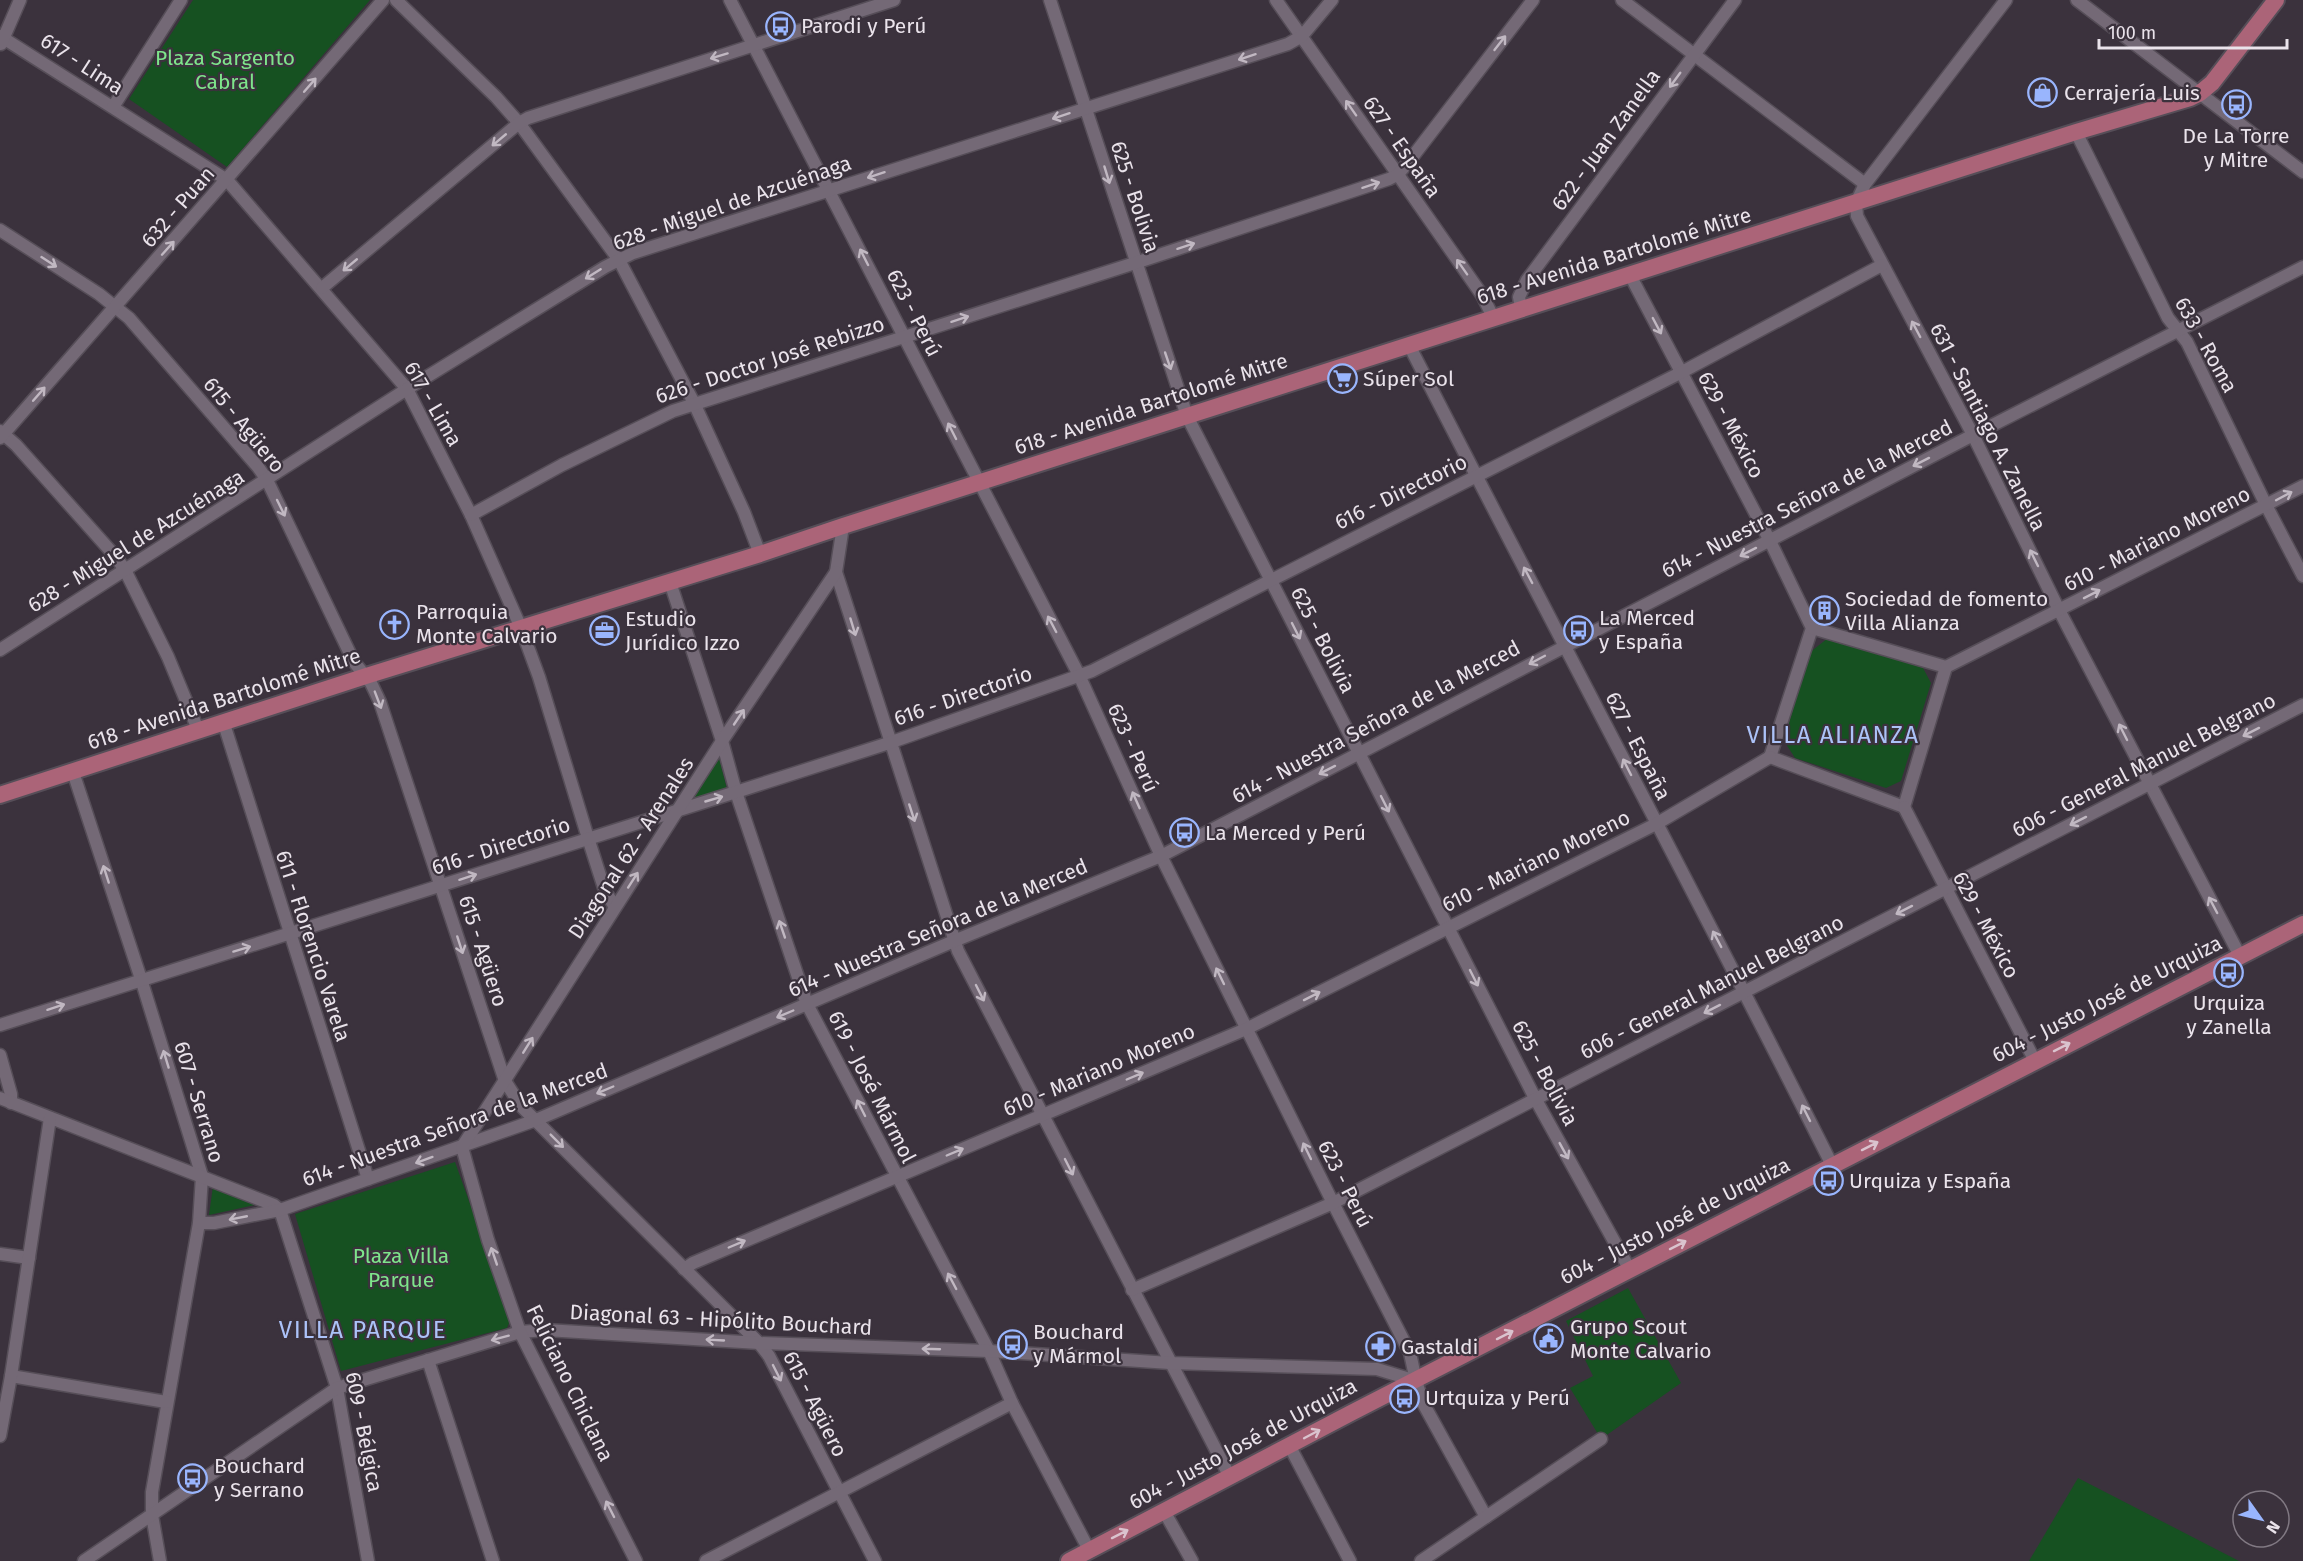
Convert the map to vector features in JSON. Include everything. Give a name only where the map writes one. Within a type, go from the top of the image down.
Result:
[{"type":"main road","name":"618 - Avenida Bartolomé Mitre","points":[[0,795],[366,676],[760,554],[1521,308],[2200,93],[2212,83],[2276,0]]},
{"type":"main road","name":"604 - Justo José de Urquiza","points":[[1069,1561],[1289,1445],[2303,924]]},
{"type":"street","points":[[1,40],[20,0]]},
{"type":"street","points":[[113,107],[181,0]]},
{"type":"street","name":"632 - Puan","points":[[1,434],[227,180],[383,0]]},
{"type":"street","points":[[396,0],[496,97],[519,123],[619,260],[694,403],[744,512],[760,554]]},
{"type":"street","name":"623 - Perú","points":[[730,0],[1079,675],[1161,856],[1410,1353],[1423,1403],[1486,1516]]},
{"type":"street","points":[[322,288],[519,123],[539,113],[894,0]]},
{"type":"street","name":"625 - Bolivia","points":[[1050,0],[1187,416],[1536,1100],[1630,1270]]},
{"type":"street","name":"627 - España","points":[[1276,0],[1482,295],[1493,317]]},
{"type":"street","name":"628 - Miguel de Azcuénaga","points":[[0,650],[407,389],[619,260],[644,249],[1288,44],[1302,36],[1332,0]]},
{"type":"street","points":[[1397,175],[1533,0]]},
{"type":"street","points":[[1622,0],[1865,184]]},
{"type":"street","name":"622 - Juan Zanella","points":[[1521,308],[1519,297],[1527,280],[1735,0]]},
{"type":"street","points":[[1856,203],[1865,184],[2006,0]]},
{"type":"street","points":[[2077,0],[2303,172]]},
{"type":"street","name":"617 - Lima","points":[[1,40],[113,107],[227,180],[407,389],[471,515],[521,628],[539,677],[605,891],[615,907]]},
{"type":"street","name":"633 - Roma","points":[[2076,132],[2168,318],[2187,342],[2266,506],[2303,576]]},
{"type":"street","name":"626 - Doctor José Rebizzo","points":[[471,515],[656,418],[694,403],[1135,263],[1397,175]]},
{"type":"street","name":"631 - Santiago A. Zanella","points":[[1856,203],[1857,216],[1973,435],[2060,610],[2240,956]]},
{"type":"street","name":"615 - Agüero","points":[[0,230],[115,306],[258,466],[267,480],[354,662],[366,676],[380,702],[505,1081],[521,1106],[759,1343],[769,1356],[837,1492],[875,1561]]},
{"type":"street","name":"616 - Directorio","points":[[0,1025],[889,743],[1079,675],[1477,477],[1682,372],[1882,265]]},
{"type":"street","name":"614 - Nuestra Señora de la Merced","points":[[199,1223],[214,1223],[280,1210],[536,1120],[954,941],[1161,856],[1973,435],[2303,267]]},
{"type":"street","name":"629 - México","points":[[1630,275],[1770,541],[1812,628]]},
{"type":"street","name":"627 - España","points":[[1409,345],[1656,824],[1746,992],[1832,1165]]},
{"type":"street","points":[[1,434],[16,445],[117,557],[168,657],[199,732]]},
{"type":"street","name":"610 - Mariano Moreno","points":[[1946,667],[2303,486]]},
{"type":"street","points":[[843,526],[836,572],[954,941],[1230,1477]]},
{"type":"street","name":"Diagonal 62 - Arenales","points":[[462,1147],[722,741],[836,572]]},
{"type":"street","name":"619 - José Mármol","points":[[670,582],[722,741],[736,792],[807,1004],[989,1351],[1012,1403],[1089,1550]]},
{"type":"street","points":[[1812,628],[1946,667],[1904,807],[1770,757],[1812,628]]},
{"type":"street","name":"606 - General Manuel Belgrano","points":[[1132,1290],[1333,1203],[2303,705]]},
{"type":"street","name":"611 - Florencio Varela","points":[[224,724],[368,1179]]},
{"type":"street","name":"610 - Mariano Moreno","points":[[684,1269],[693,1263],[1246,1029],[1656,824],[1770,757]]},
{"type":"street","name":"607 - Serrano","points":[[73,772],[202,1176],[199,1223],[152,1492],[152,1515],[160,1561]]},
{"type":"street","name":"629 - México","points":[[1904,807],[2035,1061]]},
{"type":"street","points":[[0,1054],[11,1094],[5,1100],[202,1176],[274,1205],[280,1210]]},
{"type":"street","points":[[0,1436],[50,1118]]},
{"type":"street","name":"Feliciano Chiclana","points":[[462,1147],[488,1240],[520,1332],[636,1561]]},
{"type":"street","name":"609 - Bélgica","points":[[280,1210],[337,1388],[368,1561]]},
{"type":"street","points":[[0,1254],[28,1258]]},
{"type":"street","name":"Diagonal 63 - Hipólito Bouchard","points":[[84,1561],[337,1388],[520,1332],[546,1330],[759,1343],[989,1351],[1170,1363],[1377,1369],[1416,1381]]},
{"type":"street","points":[[428,1360],[493,1561]]},
{"type":"street","points":[[11,1376],[166,1402]]},
{"type":"street","points":[[706,1561],[1012,1403]]},
{"type":"street","points":[[1421,1561],[1601,1439]]},
{"type":"street","points":[[1289,1445],[1350,1561]]},
{"type":"street","points":[[1164,1511],[1192,1561]]},
{"type":"green space","name":"Plaza Sargento Cabral","points":[[193,0],[370,0],[227,167],[129,99]]},
{"type":"green space","points":[[1828,638],[1923,668],[1931,683],[1901,781],[1886,788],[1795,758],[1784,741],[1809,653]]},
{"type":"green space","points":[[719,758],[727,789],[693,799]]},
{"type":"green space","name":"Plaza Villa Parque","points":[[455,1162],[511,1318],[507,1328],[341,1371],[295,1214]]},
{"type":"green space","points":[[213,1186],[259,1204],[209,1215]]},
{"type":"green space","points":[[1628,1288],[1681,1383],[1601,1439],[1570,1388],[1593,1376],[1566,1321]]},
{"type":"green space","points":[[2078,1478],[2239,1561],[2029,1561]]},
{"type":"place","name":"Parodi y Perú","points":[[780,26]]},
{"type":"place","name":"Cerrajería Luis","points":[[2043,93]]},
{"type":"place","name":"De La Torre y Mitre","points":[[2236,105]]},
{"type":"place","name":"Súper Sol","points":[[1342,379]]},
{"type":"place","name":"Sociedad de fomento Villa Alianza","points":[[1824,611]]},
{"type":"place","name":"Parroquia Monte Calvario","points":[[395,624]]},
{"type":"place","name":"La Merced y España","points":[[1578,630]]},
{"type":"place","name":"Estudio Jurídico Izzo","points":[[604,631]]},
{"type":"place","name":"La Merced y Perú","points":[[1184,833]]},
{"type":"place","name":"Urquiza y Zanella","points":[[2229,972]]},
{"type":"place","name":"Urquiza y España","points":[[1828,1181]]},
{"type":"place","name":"Grupo Scout Monte Calvario","points":[[1549,1339]]},
{"type":"place","name":"Bouchard y Mármol","points":[[1012,1344]]},
{"type":"place","name":"Gastaldi","points":[[1380,1347]]},
{"type":"place","name":"Urtquiza y Perú","points":[[1404,1398]]},
{"type":"place","name":"Bouchard y Serrano","points":[[193,1478]]},
{"type":"district","name":"VILLA ALIANZA","points":[[1833,735]]},
{"type":"district","name":"VILLA PARQUE","points":[[363,1330]]}]
